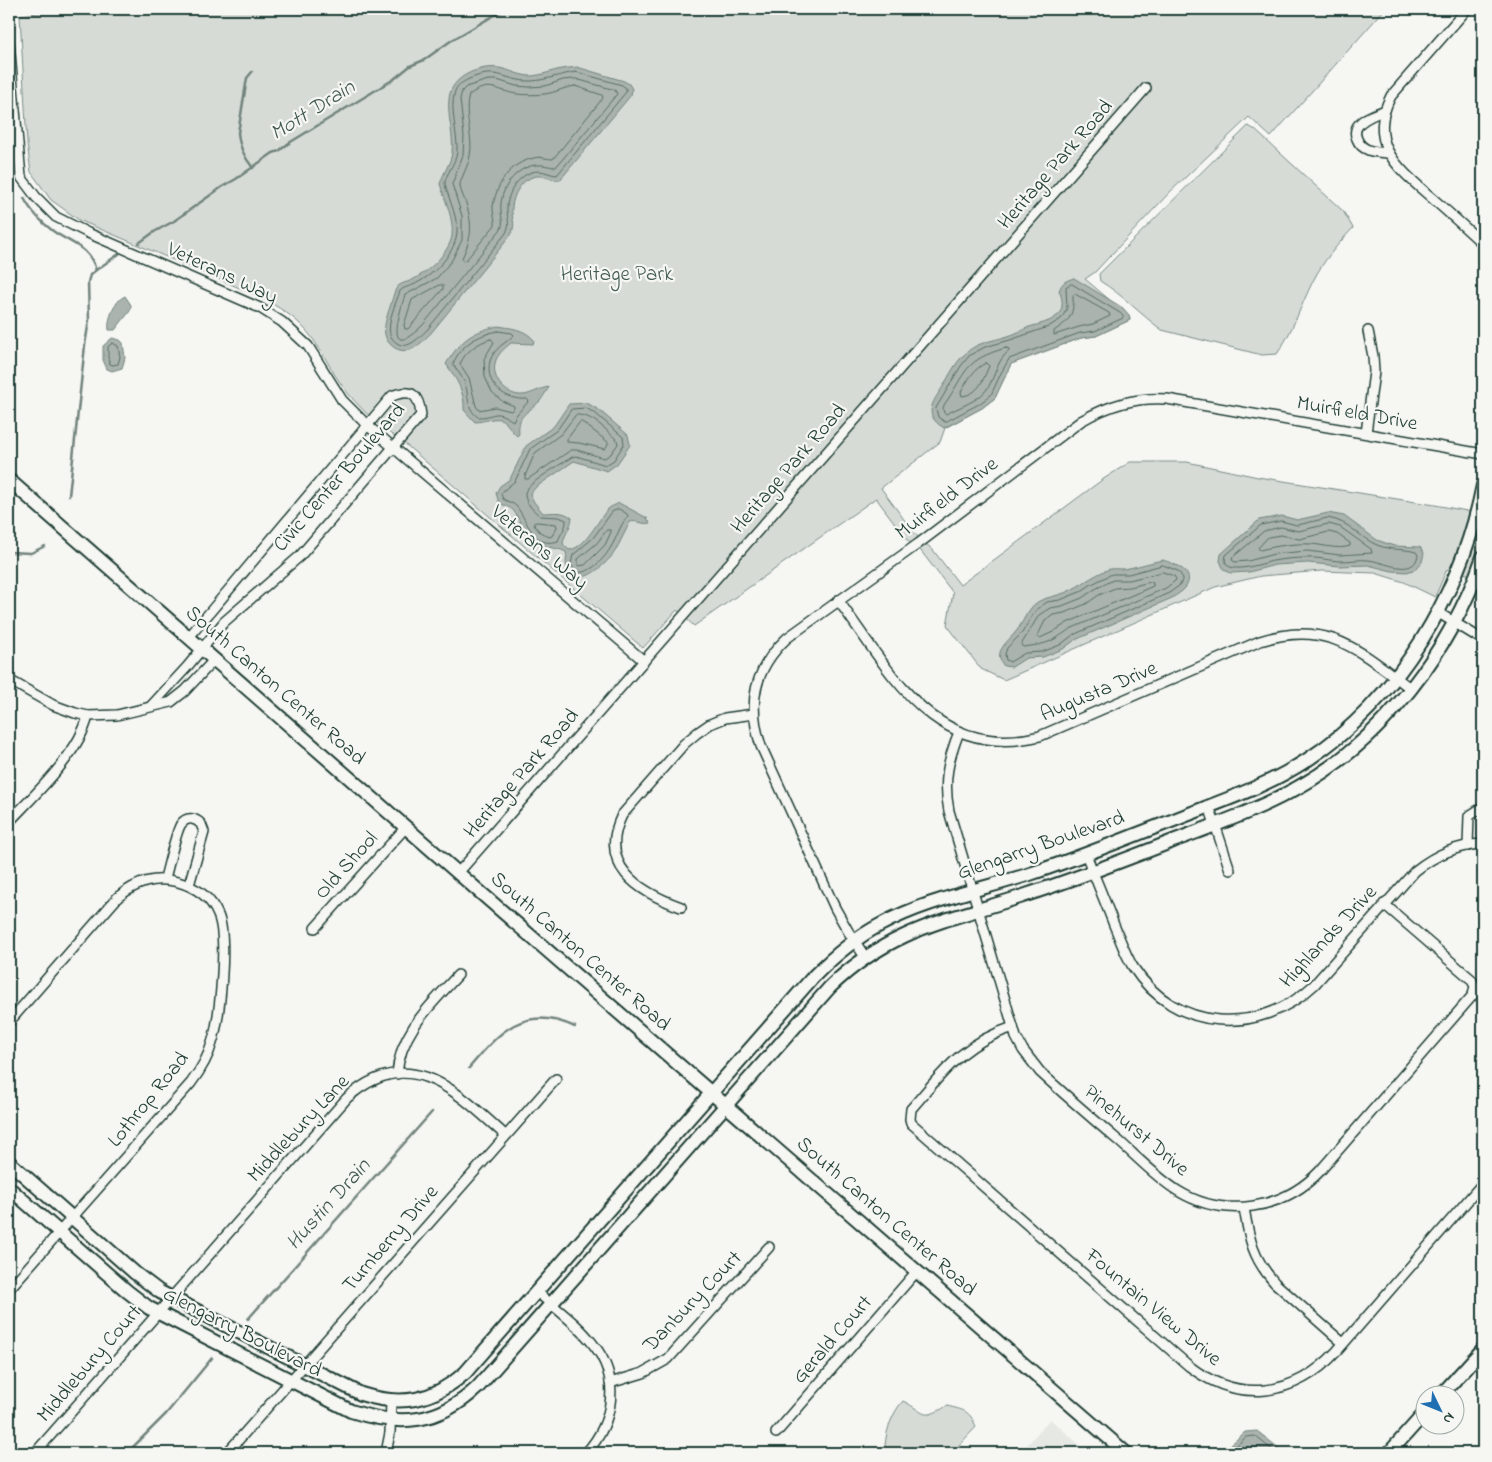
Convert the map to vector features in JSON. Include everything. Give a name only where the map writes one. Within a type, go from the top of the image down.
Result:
[{"type":"street","points":[[1467,9],[1397,87],[1385,110],[1383,130],[1388,152],[1401,171],[1483,244]]},
{"type":"street","name":"Veterans Way","points":[[9,42],[21,177],[36,197],[56,217],[88,233],[260,308],[282,322],[308,346],[342,400],[367,425],[644,661]]},
{"type":"street","name":"Heritage Park Road","points":[[458,873],[1146,88]]},
{"type":"street","points":[[1385,110],[1365,119],[1357,127],[1355,135],[1358,142],[1364,148],[1371,151],[1388,152]]},
{"type":"street","points":[[1366,433],[1374,372],[1368,332]]},
{"type":"street","name":"Civic Center Boulevard","points":[[151,706],[224,622],[300,556],[422,415],[420,403],[412,394],[403,392],[392,396],[189,637]]},
{"type":"street","name":"Muirfield Drive","points":[[866,957],[835,908],[761,746],[756,731],[754,697],[757,682],[763,667],[787,638],[918,544],[1081,421],[1097,411],[1114,404],[1140,399],[1167,399],[1483,454]]},
{"type":"street","name":"South Canton Center Road","points":[[9,480],[406,828],[1126,1453]]},
{"type":"street","name":"Glengarry Boulevard","points":[[9,1162],[135,1273],[171,1298],[361,1394],[379,1400],[406,1401],[424,1398],[439,1392],[455,1382],[470,1367],[800,991],[828,962],[855,941],[880,924],[904,914],[1032,874],[1268,782],[1308,760],[1332,742],[1354,722],[1395,677],[1417,647],[1455,575],[1474,527],[1483,485]]},
{"type":"street","name":"Glengarry Boulevard","points":[[9,1188],[127,1292],[158,1312],[352,1411],[369,1417],[390,1421],[418,1419],[444,1411],[462,1400],[484,1380],[664,1174],[841,976],[891,941],[917,929],[1093,872],[1274,801],[1317,776],[1367,736],[1410,688],[1432,658],[1454,622],[1483,557]]},
{"type":"street","name":"Augusta Drive","points":[[838,600],[912,700],[935,719],[959,732],[980,738],[1020,740],[1040,736],[1260,642],[1287,635],[1314,634],[1340,641],[1358,650],[1410,688]]},
{"type":"street","points":[[1437,612],[1483,640]]},
{"type":"street","points":[[9,680],[53,705],[88,716],[117,715],[171,702],[186,691],[214,660]]},
{"type":"street","points":[[681,908],[642,890],[631,882],[624,873],[615,850],[614,838],[617,825],[622,815],[684,744],[697,733],[710,724],[725,718],[754,714]]},
{"type":"street","points":[[9,822],[70,754],[86,725],[88,716]]},
{"type":"street","name":"Pinehurst Drive","points":[[959,732],[948,764],[946,794],[949,811],[1013,1027],[1023,1050],[1040,1072],[1168,1184],[1186,1196],[1206,1203],[1244,1208],[1264,1205],[1280,1199],[1314,1178],[1473,995],[1475,986],[1471,979],[1384,904]]},
{"type":"street","points":[[1308,760],[1317,776]]},
{"type":"street","points":[[1210,806],[1230,870]]},
{"type":"street","points":[[1468,846],[1469,816],[1480,809],[1483,810]]},
{"type":"street","points":[[9,1022],[118,897],[129,888],[140,882],[166,878],[189,885],[204,832],[201,824],[194,819],[186,820],[180,826],[166,878]]},
{"type":"street","name":"Old Shool","points":[[315,928],[406,828]]},
{"type":"street","name":"Highlands Drive","points":[[1086,854],[1126,954],[1143,980],[1158,995],[1178,1008],[1198,1016],[1219,1020],[1240,1020],[1260,1017],[1277,1011],[1295,1001],[1314,985],[1384,904],[1424,864],[1445,853],[1468,846],[1483,844]]},
{"type":"street","name":"Lothrop Road","points":[[9,1289],[190,1083],[203,1064],[212,1044],[216,1030],[222,960],[222,929],[218,915],[207,898],[189,885]]},
{"type":"street","points":[[397,1074],[400,1053],[414,1024],[458,975]]},
{"type":"street","points":[[800,991],[815,1004]]},
{"type":"street","name":"Fountain View Drive","points":[[1013,1027],[982,1040],[955,1060],[912,1109],[910,1119],[914,1126],[1188,1366],[1211,1380],[1229,1387],[1246,1390],[1282,1388],[1297,1382],[1327,1362],[1483,1183]]},
{"type":"street","name":"Middlebury Lane","points":[[171,1298],[347,1098],[368,1082],[397,1074],[426,1076],[450,1088],[505,1135]]},
{"type":"street","name":"Turnberry Drive","points":[[228,1453],[556,1079]]},
{"type":"street","points":[[650,1162],[664,1174]]},
{"type":"street","points":[[1244,1208],[1251,1245],[1265,1272],[1343,1343]]},
{"type":"street","name":"Danbury Court","points":[[610,1383],[643,1373],[668,1359],[769,1247]]},
{"type":"street","points":[[568,1255],[582,1268]]},
{"type":"street","name":"Gerald Court","points":[[776,1432],[916,1271]]},
{"type":"street","points":[[536,1291],[595,1345],[607,1370],[610,1383],[610,1405],[606,1422],[594,1444],[586,1453]]},
{"type":"street","name":"Middlebury Court","points":[[35,1453],[171,1298]]},
{"type":"street","points":[[1451,1384],[1483,1349]]},
{"type":"street","points":[[470,1367],[484,1380]]},
{"type":"street","points":[[386,1453],[390,1433],[391,1401]]},
{"type":"street","points":[[1389,1453],[1414,1425]]},
{"type":"shaded area","points":[[1050,1419],[1089,1453],[1020,1453]]},
{"type":"green space","name":"Heritage Park","points":[[73,9],[1385,9],[1271,137],[1249,117],[1170,192],[1095,272],[1085,279],[1129,315],[1130,320],[1096,336],[1081,338],[1011,364],[995,398],[982,408],[945,428],[940,442],[881,488],[914,533],[933,550],[960,585],[1102,480],[1130,462],[1187,462],[1258,477],[1483,514],[1483,578],[1447,569],[1435,597],[1404,582],[1375,573],[1321,571],[1261,576],[1215,587],[1004,680],[981,669],[947,625],[953,593],[921,551],[908,541],[876,498],[694,626],[677,610],[643,648],[405,444],[370,417],[341,384],[312,338],[290,316],[256,295],[79,220],[51,200],[31,172],[27,144],[20,15]]},
{"type":"green space","points":[[1248,126],[1254,129],[1343,211],[1353,228],[1321,267],[1277,354],[1262,355],[1162,330],[1100,281],[1099,274]]},
{"type":"green space","points":[[903,1401],[924,1414],[933,1413],[947,1406],[962,1410],[971,1417],[976,1427],[959,1445],[960,1453],[885,1453],[889,1425]]},
{"type":"water","points":[[577,67],[624,81],[632,89],[631,95],[560,180],[537,176],[523,183],[516,192],[513,203],[514,227],[511,235],[424,340],[410,350],[402,351],[395,348],[387,339],[385,329],[386,318],[397,287],[418,277],[436,262],[447,249],[452,236],[447,203],[440,184],[452,152],[449,99],[454,84],[467,74],[483,68],[499,68],[532,76]]},
{"type":"water","points":[[1074,278],[1123,308],[1129,315],[1130,320],[1096,336],[1081,338],[1011,364],[995,398],[982,408],[944,428],[935,421],[931,413],[932,404],[961,357],[970,349],[980,344],[1047,322],[1057,316],[1062,307],[1060,288],[1064,282]]},
{"type":"water","points":[[125,296],[131,305],[130,311],[115,330],[109,330],[112,310],[118,301]]},
{"type":"water","points":[[498,326],[522,331],[534,340],[533,344],[511,343],[500,353],[495,366],[496,378],[499,383],[513,394],[519,395],[549,387],[540,401],[521,418],[519,434],[517,436],[500,419],[475,422],[464,410],[461,391],[446,364],[468,338],[481,331]]},
{"type":"water","points":[[112,338],[123,343],[125,358],[122,368],[112,371],[107,369],[103,360],[103,346]]},
{"type":"water","points":[[587,403],[599,410],[628,435],[630,445],[617,464],[607,471],[574,461],[536,487],[530,494],[534,502],[543,513],[562,513],[572,518],[563,544],[569,550],[581,544],[608,509],[619,503],[647,518],[650,523],[630,522],[616,550],[607,561],[594,572],[579,577],[573,576],[568,570],[566,566],[566,552],[541,546],[529,538],[513,510],[499,503],[496,493],[500,486],[510,479],[526,446],[554,426],[569,404]]},
{"type":"water","points":[[1328,513],[1344,516],[1377,540],[1394,546],[1420,547],[1424,553],[1422,562],[1416,569],[1407,572],[1392,571],[1368,565],[1340,566],[1308,563],[1275,565],[1249,572],[1231,573],[1224,570],[1220,561],[1221,554],[1259,520],[1282,516],[1297,520]]},
{"type":"water","points":[[1163,560],[1178,566],[1188,577],[1185,588],[1172,598],[1075,640],[1063,649],[1043,657],[1026,658],[1012,667],[1004,666],[1000,657],[1001,649],[1034,605],[1043,599],[1065,593],[1110,569],[1127,569]]},
{"type":"water","points":[[1257,1431],[1285,1453],[1221,1453],[1245,1432]]},
{"type":"waterway","name":"Mott Drain","points":[[139,243],[273,153],[394,79],[410,66],[424,60],[452,40],[505,9]]},
{"type":"waterway","points":[[252,72],[247,78],[238,133],[242,152],[253,168]]},
{"type":"waterway","points":[[24,198],[33,212],[53,231],[79,246],[89,256],[96,270]]},
{"type":"waterway","name":"Mott Drain","points":[[69,496],[89,320],[88,282],[90,275],[119,254]]},
{"type":"waterway","name":"Mott Drain","points":[[9,552],[31,553],[45,546]]},
{"type":"waterway","name":"Hustin Drain","points":[[469,1068],[491,1043],[514,1025],[527,1020],[541,1018],[557,1020],[575,1027]]},
{"type":"waterway","name":"Hustin Drain","points":[[248,1319],[432,1112]]},
{"type":"waterway","name":"Hustin Drain","points":[[127,1453],[166,1414],[212,1358]]}]
